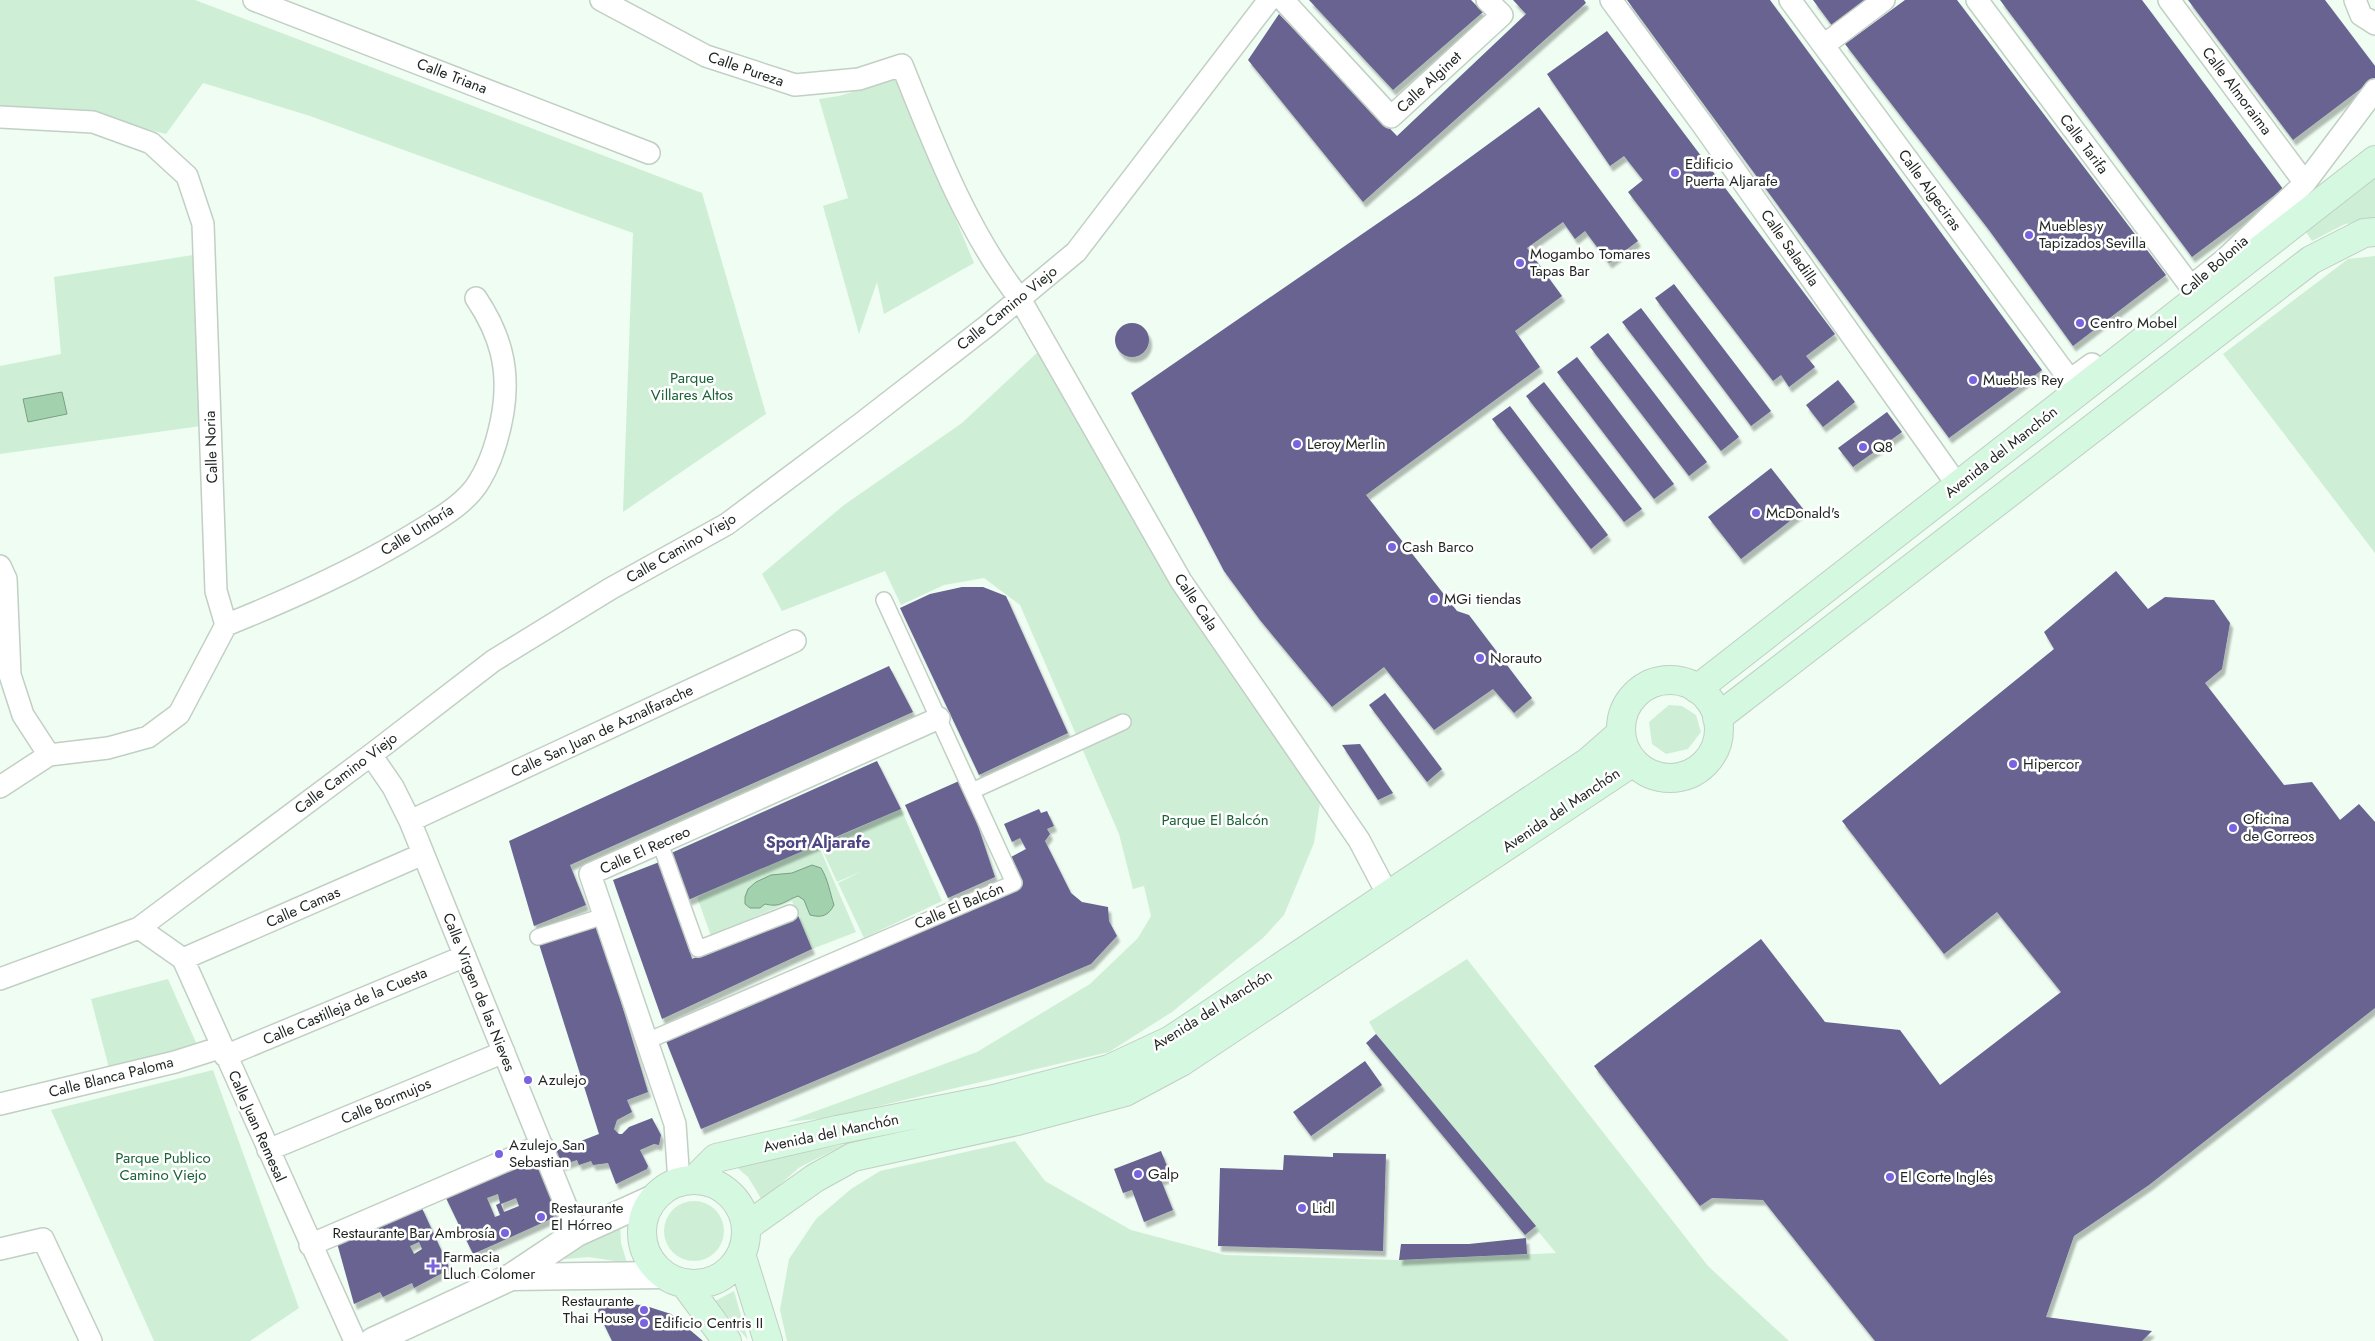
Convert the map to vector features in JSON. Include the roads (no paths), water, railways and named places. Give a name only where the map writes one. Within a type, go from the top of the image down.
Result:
[{"type":"main road","name":"Avenida del Manchón","points":[[1697,689],[1953,479],[2375,160]]},
{"type":"main road","points":[[1717,718],[2311,260],[2364,233],[2375,232]]},
{"type":"main road","points":[[1671,680],[1685,683],[1697,689],[1706,697],[1717,718],[1718,734],[1714,750],[1703,765],[1687,775],[1672,778],[1658,777],[1644,771],[1633,762],[1624,748],[1621,733],[1625,710],[1635,695],[1643,688],[1652,684],[1671,680]]},
{"type":"main road","name":"Avenida del Manchón","points":[[687,1181],[716,1158],[838,1130],[994,1099],[1109,1068],[1171,1040],[1588,762],[1621,733]]},
{"type":"main road","name":"Avenida del Manchón","points":[[746,1227],[815,1178],[853,1157],[1017,1121],[1125,1092],[1181,1062],[1633,762]]},
{"type":"main road","points":[[674,1279],[708,1282],[728,1272],[741,1254],[746,1240],[746,1227],[742,1213],[734,1199],[710,1182],[687,1181],[665,1188],[654,1198],[642,1220],[642,1242],[650,1263],[674,1279],[727,1341]]},
{"type":"main road","points":[[741,1254],[768,1341]]},
{"type":"street","name":"Calle Triana","points":[[254,0],[649,153]]},
{"type":"street","name":"Calle Pureza","points":[[601,0],[706,56],[795,86],[859,78],[902,64]]},
{"type":"street","name":"Calle Camino Viejo","points":[[0,979],[139,928],[371,755],[493,660],[610,589],[727,524],[862,423],[1020,299],[1076,252],[1269,0]]},
{"type":"street","name":"Calle Alginet","points":[[1283,0],[1391,117],[1502,15],[1487,0]]},
{"type":"street","name":"Calle Saladilla","points":[[1611,0],[1702,124],[1953,479]]},
{"type":"street","name":"Calle Algeciras","points":[[1790,0],[2070,380]]},
{"type":"street","points":[[1824,45],[1884,0]]},
{"type":"street","name":"Calle Tarifa","points":[[1977,0],[2190,287]]},
{"type":"street","name":"Calle Almoraima","points":[[2169,0],[2306,183]]},
{"type":"street","points":[[2355,0],[2361,15],[2375,24]]},
{"type":"street","name":"Calle Cala","points":[[902,64],[940,160],[999,272],[1020,299],[1182,581],[1359,840],[1388,895]]},
{"type":"street","name":"Calle Bolonia","points":[[2070,380],[2225,259],[2306,183],[2375,90]]},
{"type":"street","name":"Calle Noria","points":[[0,117],[93,122],[151,143],[188,176],[203,224],[216,591],[226,625]]},
{"type":"street","points":[[2306,183],[2334,191]]},
{"type":"street","name":"Calle Umbría","points":[[226,625],[296,597],[391,548],[460,503],[480,481],[500,430],[505,401],[500,341],[476,298]]},
{"type":"street","points":[[0,566],[6,579],[10,674],[23,715],[50,755]]},
{"type":"street","name":"Calle El Balcón","points":[[647,1042],[1014,883],[884,600]]},
{"type":"street","points":[[0,787],[50,755],[108,748],[148,737],[179,714],[226,625]]},
{"type":"street","name":"Calle San Juan de Aznalfarache","points":[[410,821],[795,641]]},
{"type":"street","name":"Calle El Recreo","points":[[687,1181],[676,1124],[590,874],[939,718]]},
{"type":"street","points":[[972,791],[1123,722]]},
{"type":"street","name":"Calle Virgen de las Nieves","points":[[371,755],[393,787],[410,821],[577,1233]]},
{"type":"street","points":[[660,843],[698,948],[790,913]]},
{"type":"street","name":"Calle Camas","points":[[183,959],[423,854]]},
{"type":"street","points":[[538,936],[604,916]]},
{"type":"street","points":[[139,928],[183,959]]},
{"type":"street","name":"Calle Castilleja de la Cuesta","points":[[224,1052],[465,956]]},
{"type":"street","name":"Calle Juan Remesal","points":[[183,959],[310,1245],[355,1341]]},
{"type":"street","name":"Calle Blanca Paloma","points":[[0,1104],[224,1052]]},
{"type":"street","name":"Calle Bormujos","points":[[268,1150],[504,1052]]},
{"type":"street","points":[[310,1245],[542,1145]]},
{"type":"street","points":[[373,1341],[511,1277],[577,1233],[654,1198]]},
{"type":"street","points":[[0,1249],[43,1239],[91,1341]]},
{"type":"street","points":[[511,1277],[674,1279]]},
{"type":"place","name":"Edificio Puerta Aljarafe","points":[[1675,173]]},
{"type":"place","name":"Muebles y Tapizados Sevilla","points":[[2029,235]]},
{"type":"place","name":"Mogambo Tomares Tapas Bar","points":[[1520,263]]},
{"type":"place","name":"Centro Mobel","points":[[2080,323]]},
{"type":"place","name":"Muebles Rey","points":[[1973,380]]},
{"type":"place","name":"Leroy Merlin","points":[[1297,444]]},
{"type":"place","name":"Q8","points":[[1863,447]]},
{"type":"place","name":"McDonald's","points":[[1756,513]]},
{"type":"place","name":"Cash Barco","points":[[1392,547]]},
{"type":"place","name":"MGi tiendas","points":[[1434,599]]},
{"type":"place","name":"Norauto","points":[[1480,658]]},
{"type":"place","name":"Hipercor","points":[[2013,764]]},
{"type":"place","name":"Oficina de Correos","points":[[2233,828]]},
{"type":"place","name":"Azulejo","points":[[528,1080]]},
{"type":"place","name":"Azulejo San Sebastian","points":[[499,1154]]},
{"type":"place","name":"Galp","points":[[1138,1174]]},
{"type":"place","name":"El Corte Inglés","points":[[1890,1177]]},
{"type":"place","name":"Lidl","points":[[1302,1208]]},
{"type":"place","name":"Restaurante El Hórreo","points":[[541,1217]]},
{"type":"place","name":"Restaurante Bar Ambrosía","points":[[505,1233]]},
{"type":"place","name":"Farmacia Lluch Colomer","points":[[433,1266]]},
{"type":"place","name":"Restaurante Thai House","points":[[644,1310]]},
{"type":"place","name":"Edificio Centris II","points":[[644,1323]]},
{"type":"district","name":"Sport Aljarafe","points":[[818,842]]},
{"type":"park label","name":"Parque Villares Altos","points":[[692,386]]},
{"type":"park label","name":"Parque El Balcón","points":[[1215,820]]},
{"type":"park label","name":"Parque Publico Camino Viejo","points":[[163,1166]]}]
